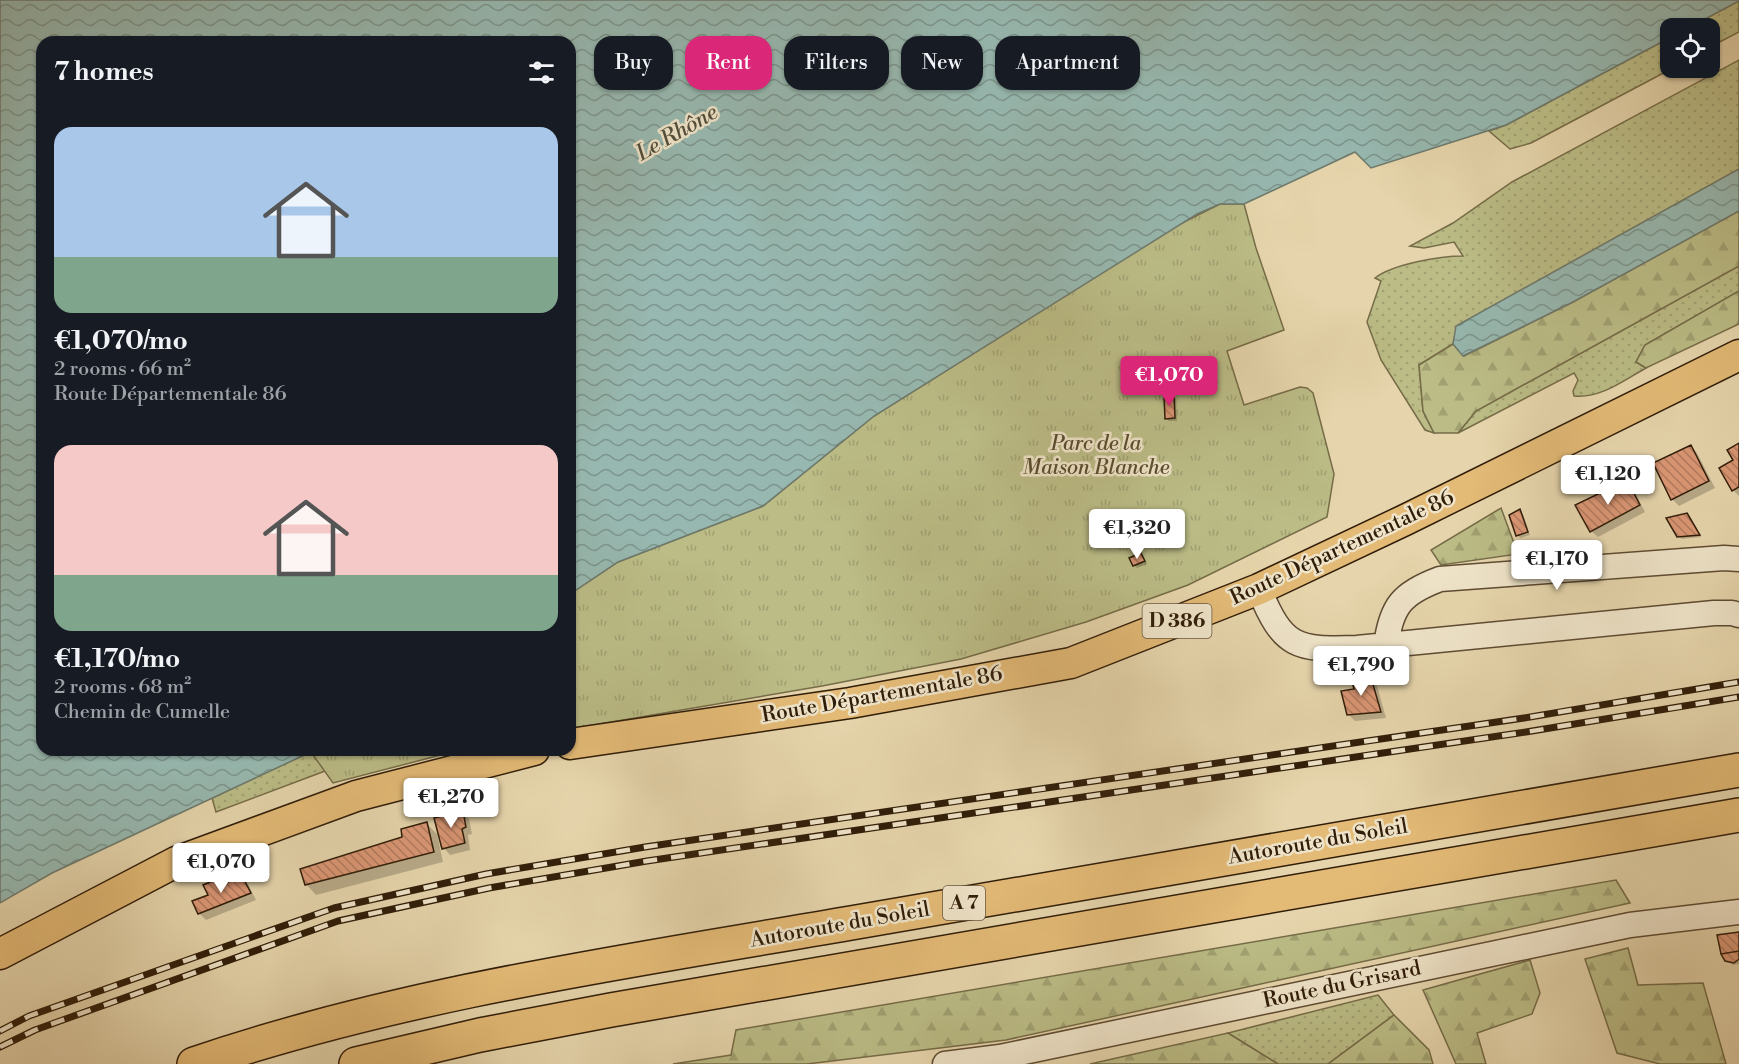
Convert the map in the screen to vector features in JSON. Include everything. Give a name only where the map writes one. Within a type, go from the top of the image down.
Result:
[{"type":"highway","name":"Autoroute du Soleil","points":[[194,1064],[229,1052],[364,1015],[479,989],[1739,770]]},
{"type":"highway","name":"Autoroute du Soleil","points":[[356,1064],[480,1035],[610,1010],[1739,815]]},
{"type":"main road","name":"Route Départementale 86","points":[[576,743],[850,703],[1071,663],[1259,589],[1405,520],[1739,355]]},
{"type":"main road","points":[[0,954],[176,862],[356,796],[511,756]]},
{"type":"street","points":[[1386,645],[1393,612],[1404,598],[1440,579],[1724,558],[1739,559]]},
{"type":"street","points":[[1259,589],[1267,609],[1288,639],[1298,645],[1326,649],[1714,613],[1739,615]]},
{"type":"street","name":"Route du Grisard","points":[[945,1064],[1000,1057],[1630,925],[1739,912]]},
{"type":"green space","points":[[1739,1],[1739,32],[1720,42],[1720,18],[1707,18]]},
{"type":"green space","points":[[1660,43],[1660,75],[1531,143],[1510,149],[1489,131],[1506,125]]},
{"type":"green space","points":[[1739,60],[1739,169],[1457,326],[1453,344],[1419,365],[1423,411],[1434,433],[1425,430],[1381,360],[1367,322],[1381,281],[1375,278],[1393,269],[1417,262],[1463,256],[1454,242],[1424,248],[1410,246],[1453,223],[1512,182],[1706,78],[1720,78],[1720,70]]},
{"type":"green space","name":"Parc de la Maison Blanche","points":[[1220,204],[1244,204],[1256,248],[1284,330],[1227,351],[1244,405],[1300,387],[1307,388],[1313,393],[1334,474],[1327,517],[1188,585],[1086,622],[961,659],[822,686],[576,728],[576,590],[618,562],[763,506],[874,416],[1174,227]]},
{"type":"green space","points":[[1739,211],[1739,266],[1476,411],[1458,433],[1434,433],[1423,411],[1419,365],[1453,344],[1464,356],[1571,303]]},
{"type":"green space","points":[[1739,266],[1739,291],[1645,345],[1636,362],[1646,368],[1612,388],[1584,396],[1574,396],[1573,391],[1578,380],[1574,373],[1458,433],[1476,411]]},
{"type":"green space","points":[[1739,291],[1739,324],[1646,368],[1636,362],[1645,345]]},
{"type":"green space","points":[[1501,508],[1518,554],[1441,565],[1431,550]]},
{"type":"green space","points":[[302,756],[318,756],[325,771],[216,812],[212,798]]},
{"type":"green space","points":[[314,756],[437,756],[333,783]]},
{"type":"green space","points":[[1616,880],[1630,903],[1006,1040],[807,1064],[673,1064],[731,1055],[736,1030]]},
{"type":"green space","points":[[1628,948],[1638,985],[1703,983],[1726,1064],[1660,1064],[1617,1053],[1585,959]]},
{"type":"green space","points":[[1530,960],[1540,993],[1532,1014],[1477,1033],[1486,1064],[1456,1064],[1423,990]]},
{"type":"green space","points":[[1378,995],[1394,1015],[1328,1064],[1278,1064],[1228,1033]]},
{"type":"green space","points":[[1394,1015],[1429,1050],[1433,1064],[1328,1064]]},
{"type":"green space","points":[[1228,1033],[1278,1064],[1090,1064]]},
{"type":"water","name":"Le Rhône","points":[[0,0],[1739,0],[1707,18],[1660,18],[1660,43],[1506,125],[1371,168],[1355,152],[1244,204],[1220,204],[1197,214],[874,416],[763,506],[618,562],[576,590],[576,36],[36,36],[36,756],[302,756],[52,873],[0,903]]},
{"type":"water","points":[[1739,169],[1739,211],[1571,303],[1463,356],[1453,344],[1456,326]]},
{"type":"building","points":[[1164,395],[1174,395],[1175,418],[1165,419]]},
{"type":"building","points":[[1739,443],[1739,487],[1732,491],[1719,468],[1733,460],[1727,450]]},
{"type":"building","points":[[1691,445],[1709,481],[1671,500],[1653,463]]},
{"type":"building","points":[[1627,480],[1640,505],[1590,532],[1575,505]]},
{"type":"building","points":[[1520,509],[1528,532],[1516,536],[1509,515]]},
{"type":"building","points":[[1687,513],[1700,535],[1677,537],[1666,518]]},
{"type":"building","points":[[1141,553],[1145,561],[1133,566],[1129,558]]},
{"type":"building","points":[[1370,674],[1381,712],[1347,715],[1341,691],[1354,689],[1351,678]]},
{"type":"building","points":[[463,811],[466,827],[462,829],[465,843],[442,849],[434,818]]},
{"type":"building","points":[[427,822],[434,852],[305,885],[300,869],[402,837],[401,829]]},
{"type":"building","points":[[242,876],[251,893],[198,914],[192,901],[208,895],[203,885],[220,878],[223,884]]},
{"type":"building","points":[[1739,932],[1739,951],[1721,954],[1717,935]]},
{"type":"building","points":[[1739,951],[1739,959],[1734,963],[1725,961],[1721,954]]},
{"type":"railway","points":[[0,1031],[29,1016],[334,908],[486,874],[645,847],[1524,718],[1739,682]]},
{"type":"railway","points":[[0,1047],[35,1030],[338,921],[489,888],[647,861],[1526,732],[1739,697]]}]
